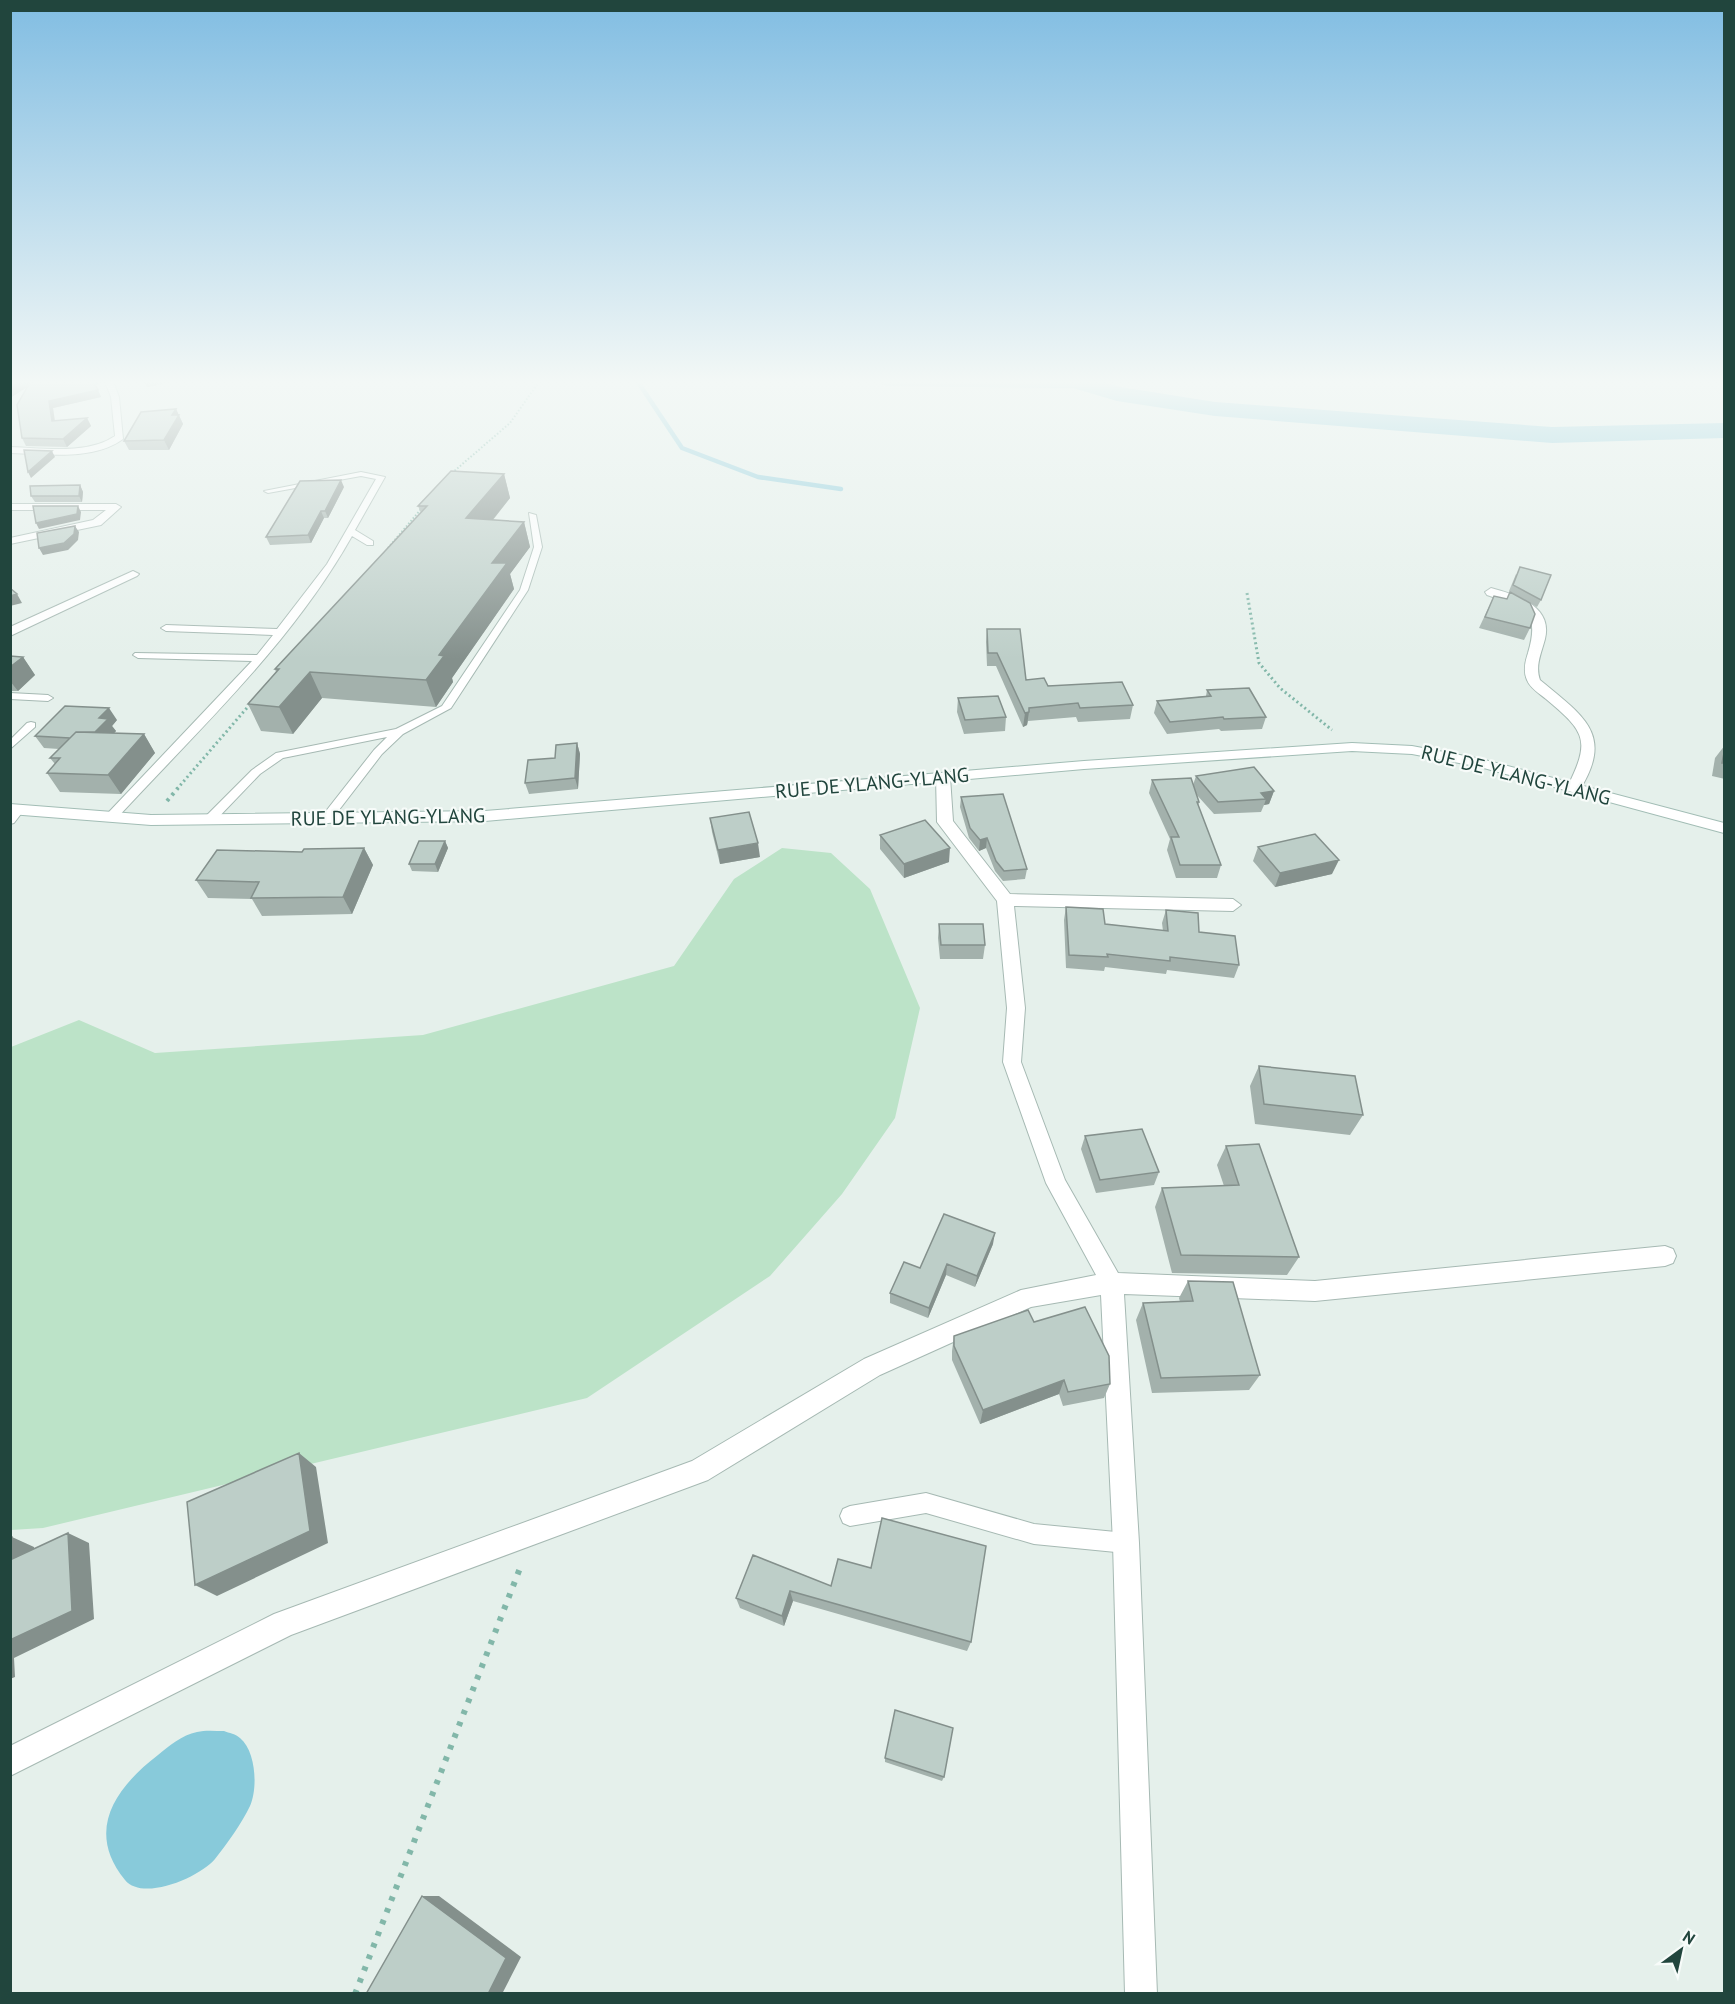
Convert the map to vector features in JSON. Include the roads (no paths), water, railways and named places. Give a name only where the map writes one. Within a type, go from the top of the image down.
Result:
[{"type":"street","points":[[10,507],[116,507],[97,523],[10,541]]},
{"type":"street","points":[[10,632],[133,574]]},
{"type":"street","points":[[1491,592],[1534,613],[1540,625],[1529,673],[1534,682],[1583,727],[1589,740],[1590,751],[1574,788]]},
{"type":"street","name":"RUE DE YLANG-YLANG","points":[[13,813],[112,816],[151,820],[326,820],[485,816],[1219,754],[1352,747],[1412,750],[1448,756],[1725,828]]},
{"type":"street","points":[[943,777],[945,822],[1005,900],[1016,1008],[1011,1062],[1056,1183],[1112,1283],[1126,1543],[1141,1994]]},
{"type":"street","points":[[1005,900],[1233,905]]},
{"type":"street","points":[[10,1762],[284,1624],[699,1471],[872,1367],[1029,1297],[1112,1283],[1315,1291],[1665,1256]]},
{"type":"lane","points":[[112,816],[260,657],[331,565],[381,477],[378,474],[360,474],[268,491]]},
{"type":"lane","points":[[208,820],[255,772],[280,755],[399,732],[446,708],[524,590],[538,547],[532,515]]},
{"type":"lane","points":[[350,531],[370,543]]},
{"type":"lane","points":[[166,628],[279,632]]},
{"type":"lane","points":[[138,655],[260,657]]},
{"type":"lane","points":[[10,696],[48,698]]},
{"type":"lane","points":[[10,746],[31,725]]},
{"type":"lane","points":[[326,820],[378,752],[399,732]]},
{"type":"lane","points":[[850,1516],[926,1503],[1035,1534],[1126,1543]]},
{"type":"water","points":[[224,1731],[240,1738],[252,1760],[255,1780],[253,1798],[243,1819],[215,1859],[197,1873],[157,1888],[145,1889],[133,1886],[125,1880],[113,1862],[107,1844],[110,1811],[118,1796],[143,1768],[176,1741],[197,1732]]},
{"type":"waterway","points":[[746,473],[758,477],[841,489]]}]
